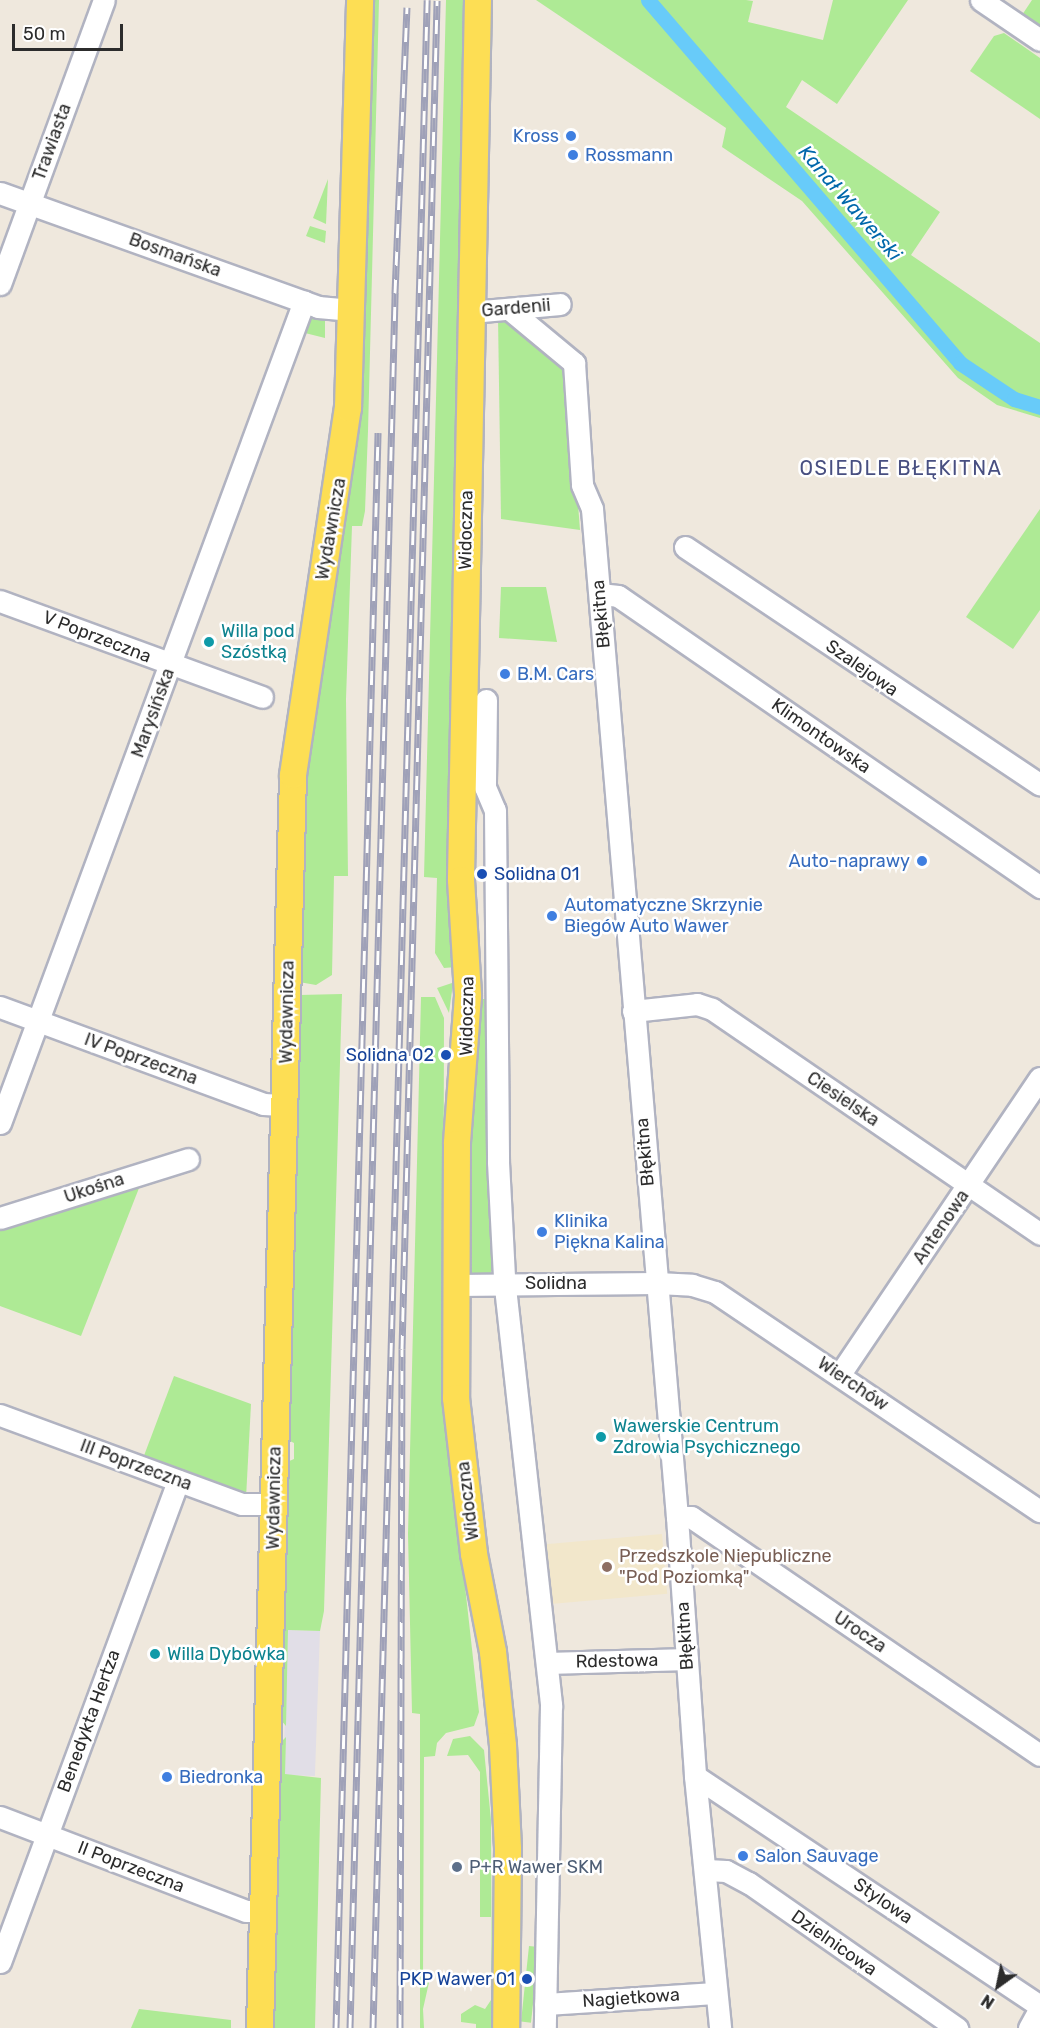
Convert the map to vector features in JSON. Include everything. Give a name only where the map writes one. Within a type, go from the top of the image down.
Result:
[{"type":"main road","name":"Wydawnicza","points":[[260,2028],[293,775],[298,722],[345,440],[352,310],[360,0]]},
{"type":"main road","name":"Widoczna","points":[[478,0],[461,880],[468,996],[465,1076],[458,1134],[456,1398],[474,1554],[493,1652],[505,1780],[506,2028]]},
{"type":"street","name":"Trawiasta","points":[[0,284],[104,0]]},
{"type":"street","points":[[981,0],[1040,40]]},
{"type":"street","name":"Bosmańska","points":[[0,193],[304,301],[329,309],[352,310]]},
{"type":"street","name":"Marysińska","points":[[0,1123],[304,301]]},
{"type":"street","name":"Gardenii","points":[[471,312],[560,303]]},
{"type":"street","name":"Błękitna","points":[[509,309],[574,363],[582,485],[592,509],[677,1517],[695,1776],[720,2028]]},
{"type":"street","name":"Szalejowa","points":[[685,547],[1040,785]]},
{"type":"street","name":"Klimontowska","points":[[600,594],[618,596],[1040,887]]},
{"type":"street","name":"V Poprzeczna","points":[[0,601],[262,697]]},
{"type":"street","name":"Widoczna","points":[[486,700],[484,787],[495,810],[498,1162],[504,1284],[551,1706],[545,2028]]},
{"type":"street","name":"Ciesielska","points":[[633,1011],[697,1004],[712,1009],[1040,1234]]},
{"type":"street","name":"IV Poprzeczna","points":[[0,1007],[263,1104],[284,1105]]},
{"type":"street","name":"Antenowa","points":[[840,1374],[1040,1078]]},
{"type":"street","name":"Ukośna","points":[[0,1218],[188,1159]]},
{"type":"street","name":"Solidna","points":[[456,1285],[657,1283]]},
{"type":"street","name":"Wierchów","points":[[657,1283],[692,1285],[715,1292],[1040,1510]]},
{"type":"street","name":"III Poprzeczna","points":[[0,1415],[242,1504],[274,1504]]},
{"type":"street","name":"Benedykta Hertza","points":[[0,1962],[178,1481]]},
{"type":"street","name":"Urocza","points":[[677,1517],[691,1517],[1040,1755]]},
{"type":"street","name":"Rdestowa","points":[[548,1663],[687,1659]]},
{"type":"street","name":"Stylowa","points":[[695,1776],[1040,2007]]},
{"type":"street","name":"II Poprzeczna","points":[[0,1817],[246,1911],[263,1911]]},
{"type":"street","name":"Dzielnicowa","points":[[706,1870],[726,1871],[749,1883],[957,2028]]},
{"type":"street","name":"Nagietkowa","points":[[545,2004],[716,1993]]},
{"type":"street","points":[[1029,2028],[1040,2007]]},
{"type":"shaded area","name":"Przedszkole Niepubliczne \"Pod Poziomką\"","points":[[662,1534],[667,1594],[551,1604],[545,1544]]},
{"type":"shaded area","points":[[288,1630],[320,1631],[315,1776],[283,1775]]},
{"type":"green space","points":[[372,0],[379,0],[368,431],[365,511],[362,526],[352,526],[346,699],[348,876],[334,876],[332,975],[316,985],[299,982],[305,781],[314,697],[358,431]]},
{"type":"green space","points":[[446,0],[468,0],[456,967],[444,968],[435,953],[437,878],[424,877]]},
{"type":"green space","points":[[536,0],[746,0],[753,1],[748,22],[823,40],[833,0],[908,0],[837,104],[802,80],[786,107],[940,212],[911,255],[1040,343],[1040,418],[997,405],[958,378],[802,201],[722,147],[726,128]]},
{"type":"green space","points":[[1032,0],[1040,0],[1040,28],[1022,15]]},
{"type":"green space","points":[[1004,33],[1040,58],[1040,119],[970,71],[994,36]]},
{"type":"green space","points":[[328,179],[326,224],[313,218]]},
{"type":"green space","points":[[310,226],[326,231],[325,243],[306,236]]},
{"type":"green space","points":[[311,314],[325,315],[325,338],[301,332]]},
{"type":"green space","points":[[506,316],[567,362],[580,530],[501,519],[498,317]]},
{"type":"green space","points":[[1040,509],[1040,610],[1013,649],[966,617]]},
{"type":"green space","points":[[501,587],[546,587],[557,642],[499,638]]},
{"type":"green space","points":[[479,978],[483,999],[491,999],[495,1265],[490,1274],[474,1276],[466,1269],[464,1164]]},
{"type":"green space","points":[[452,983],[452,991],[449,1013],[437,988]]},
{"type":"green space","points":[[342,994],[324,1611],[320,1631],[288,1630],[286,1726],[280,1719],[287,1462],[294,1459],[294,1443],[288,1440],[299,995]]},
{"type":"green space","points":[[421,997],[435,997],[444,1018],[443,1388],[479,1712],[474,1726],[446,1733],[437,1743],[435,1756],[424,1757],[423,1978],[430,1978],[423,2009],[424,2028],[420,2028],[420,1714],[412,1713],[408,1534]]},
{"type":"green space","points":[[141,1183],[81,1336],[0,1306],[0,1227]]},
{"type":"green space","points":[[174,1376],[251,1404],[246,1498],[142,1461]]},
{"type":"green space","points":[[470,1736],[484,1750],[491,1820],[492,2028],[476,2028],[476,2024],[461,2022],[461,2014],[475,2005],[485,2009],[491,2000],[491,1917],[480,1917],[480,1772],[468,1755],[447,1756],[453,1739]]},
{"type":"green space","points":[[286,1737],[285,1774],[321,1778],[315,2028],[272,2028],[279,1744]]},
{"type":"green space","points":[[529,1946],[539,1947],[531,2023],[521,2022]]},
{"type":"green space","points":[[139,2009],[231,2020],[231,2028],[131,2028]]},
{"type":"waterway","name":"Kanał Wawerski","points":[[648,0],[960,363],[1014,399],[1040,407]]},
{"type":"railway","points":[[373,2028],[427,0]]},
{"type":"railway","points":[[400,2028],[402,1349],[437,0]]},
{"type":"railway","points":[[350,2028],[395,293],[407,7]]},
{"type":"railway","points":[[336,2028],[378,433]]},
{"type":"place","name":"Kross","points":[[571,136]]},
{"type":"place","name":"Rossmann","points":[[573,155]]},
{"type":"place","name":"Willa pod Szóstką","points":[[209,642]]},
{"type":"place","name":"B.M. Cars","points":[[505,674]]},
{"type":"place","name":"Auto-naprawy","points":[[922,861]]},
{"type":"place","name":"Solidna 01","points":[[482,874]]},
{"type":"place","name":"Automatyczne Skrzynie Biegów Auto Wawer","points":[[552,916]]},
{"type":"place","name":"Solidna 02","points":[[446,1055]]},
{"type":"place","name":"Klinika Piękna Kalina","points":[[542,1232]]},
{"type":"place","name":"Wawerskie Centrum Zdrowia Psychicznego","points":[[601,1437]]},
{"type":"place","name":"Przedszkole Niepubliczne \"Pod Poziomką\"","points":[[607,1567]]},
{"type":"place","name":"Willa Dybówka","points":[[155,1654]]},
{"type":"place","name":"Biedronka","points":[[167,1777]]},
{"type":"place","name":"Salon Sauvage","points":[[743,1856]]},
{"type":"place","name":"P+R Wawer SKM","points":[[457,1867]]},
{"type":"place","name":"PKP Wawer 01","points":[[527,1979]]},
{"type":"district","name":"OSIEDLE BŁĘKITNA","points":[[901,468]]}]
